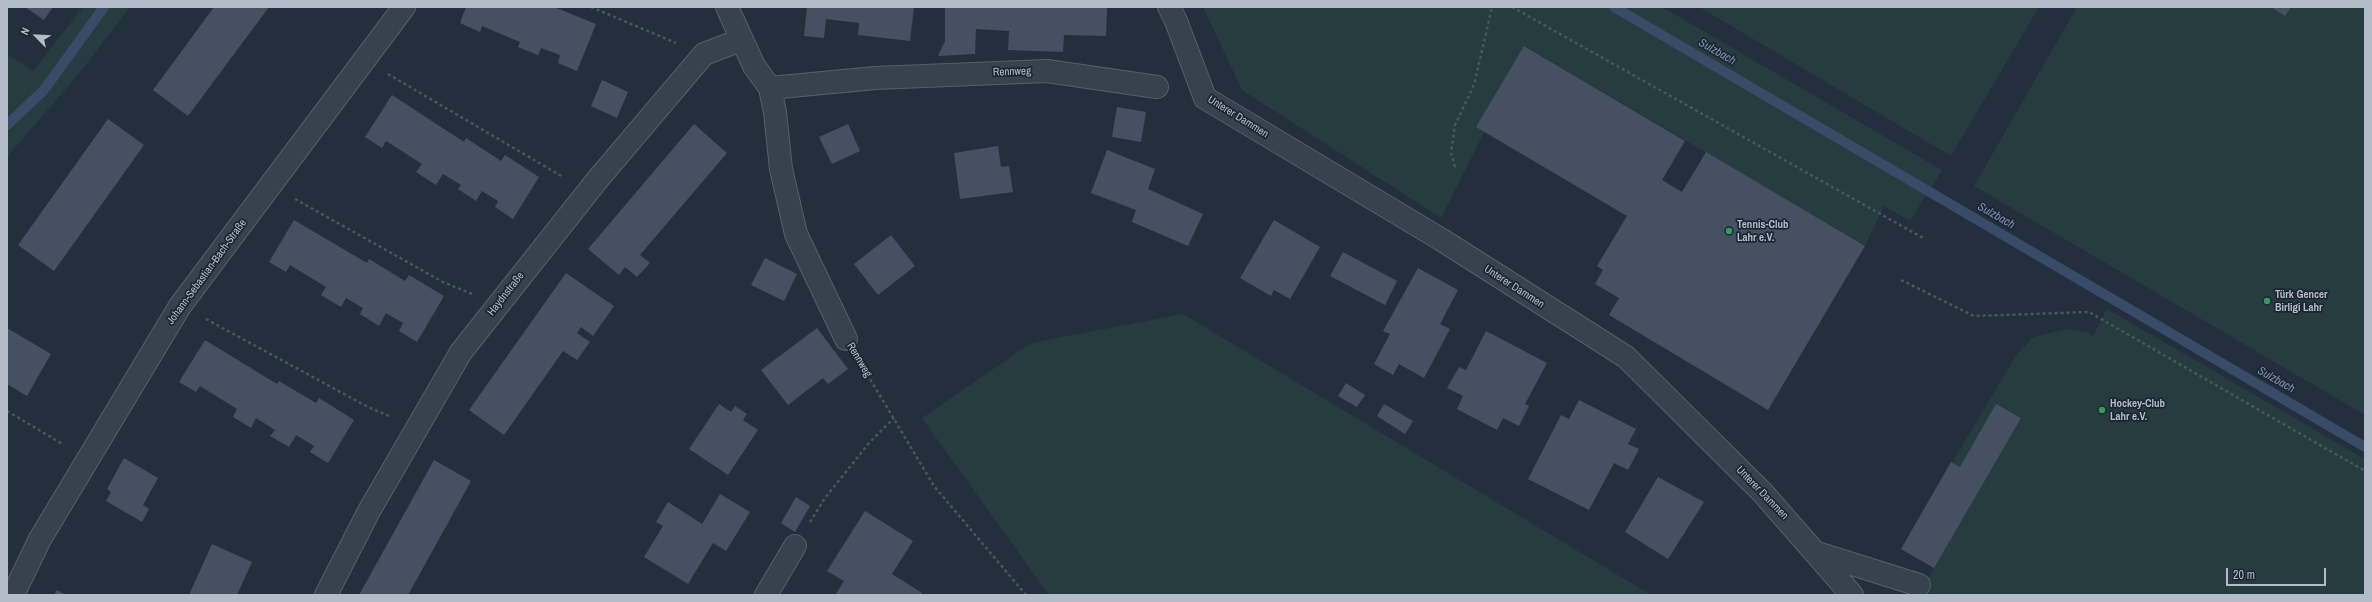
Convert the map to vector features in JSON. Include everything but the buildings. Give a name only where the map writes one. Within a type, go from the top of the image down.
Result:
[{"type":"street","name":"Johann-Sebastian-Bach-Straße","points":[[14,595],[40,539],[180,306],[404,7]]},
{"type":"street","name":"Rennweg","points":[[726,7],[754,66],[770,88],[775,112],[781,169],[796,234],[846,339]]},
{"type":"street","name":"Unterer Dammen","points":[[1169,7],[1176,21],[1205,98],[1442,240],[1626,357],[1762,492],[1817,553],[1852,595]]},
{"type":"street","name":"Haydnstraße","points":[[326,595],[369,511],[461,352],[588,191],[704,54],[741,40]]},
{"type":"street","name":"Rennweg","points":[[770,88],[875,78],[1047,71],[1157,87]]},
{"type":"street","points":[[766,595],[795,546]]},
{"type":"street","points":[[1817,553],[1918,585]]},
{"type":"path","points":[[592,7],[662,37]]},
{"type":"path","points":[[1456,167],[1452,152],[1455,125],[1474,85],[1492,7]]},
{"type":"path","points":[[1512,7],[1925,239]]},
{"type":"path","points":[[364,60],[544,166]]},
{"type":"path","points":[[270,186],[443,282]]},
{"type":"path","points":[[1901,280],[1974,316],[2089,312],[2365,472]]},
{"type":"path","points":[[180,306],[368,407]]},
{"type":"path","name":"Rennweg","points":[[846,339],[934,486],[1026,595]]},
{"type":"path","points":[[7,411],[88,459]]},
{"type":"path","points":[[795,546],[825,498],[869,443],[894,418]]},
{"type":"green space","points":[[83,7],[130,7],[77,76],[7,157],[7,54],[33,71]]},
{"type":"green space","points":[[1203,7],[1662,7],[1942,170],[1910,221],[1884,206],[1865,246],[1525,46],[1477,126],[1485,131],[1441,218],[1242,90]]},
{"type":"green space","points":[[1699,7],[2039,7],[1951,156]]},
{"type":"green space","name":"Türk Gencer Birligi Lahr","points":[[2077,7],[2365,7],[2365,415],[1974,186]]},
{"type":"green space","name":"Hockey-Club Lahr e.V.","points":[[2107,309],[2365,459],[2365,595],[1918,595],[1934,568],[1901,549],[2015,357],[2033,337],[2068,329],[2087,332],[2093,336]]},
{"type":"green space","points":[[1183,314],[1651,595],[1049,595],[922,418],[1031,343]]},
{"type":"waterway","name":"Sulzbach","points":[[7,125],[44,90],[104,7]]},
{"type":"waterway","name":"Sulzbach","points":[[1614,7],[2365,447]]},
{"type":"place","name":"Tennis-Club Lahr e.V.","points":[[1729,231]]},
{"type":"place","name":"Türk Gencer Birligi Lahr","points":[[2267,301]]},
{"type":"place","name":"Hockey-Club Lahr e.V.","points":[[2102,410]]}]
